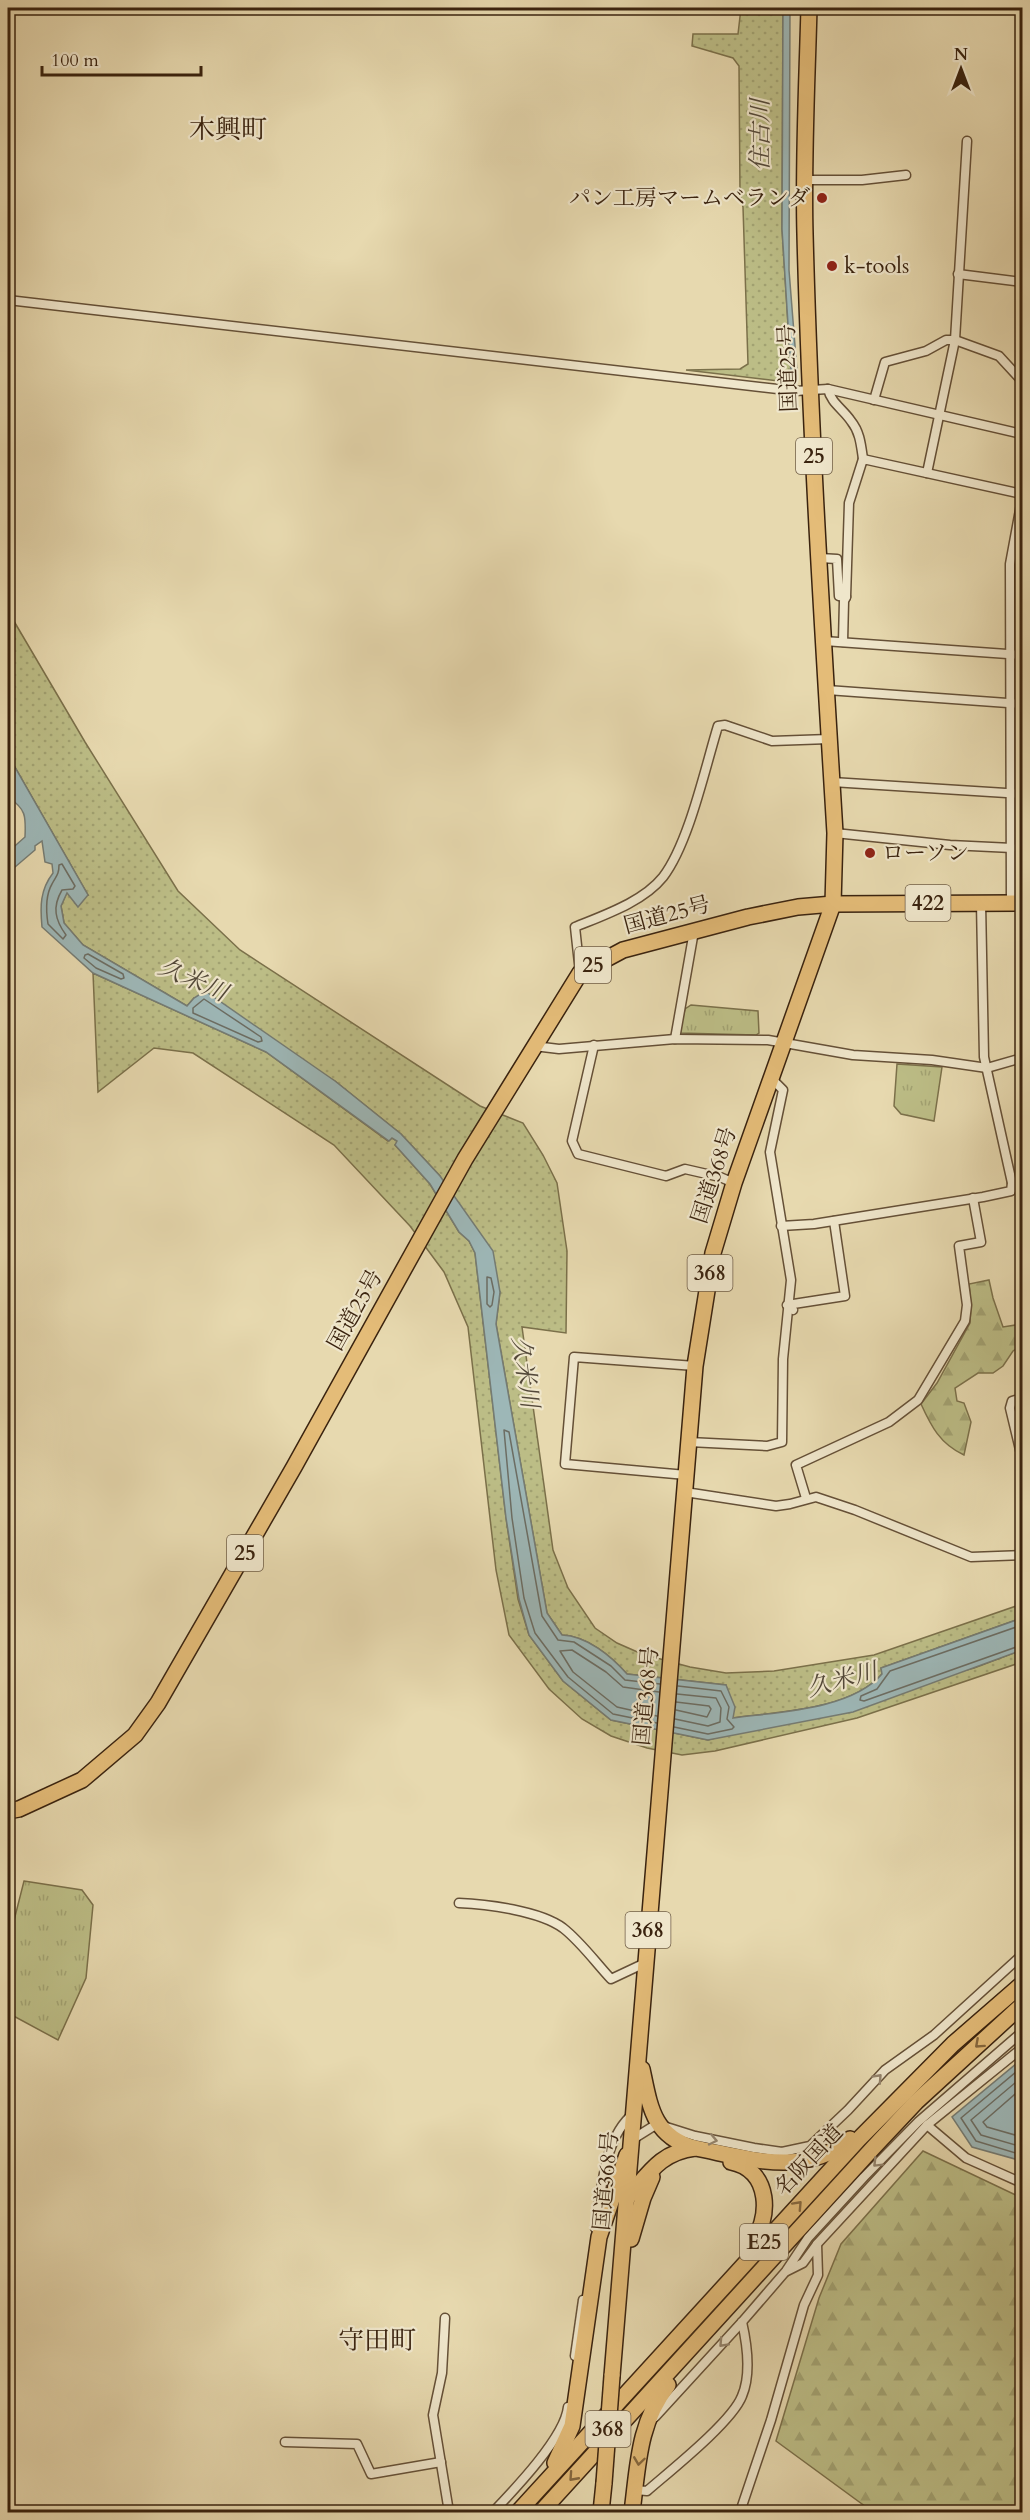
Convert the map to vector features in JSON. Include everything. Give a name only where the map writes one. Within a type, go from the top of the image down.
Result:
[{"type":"highway","name":"国道25号","points":[[8,1811],[19,1809],[82,1780],[135,1735],[152,1711],[294,1467],[458,1172],[580,973],[623,950],[694,930],[798,907],[833,904],[835,833],[811,389],[805,180],[810,8]]},
{"type":"highway","name":"422","points":[[833,904],[1017,903]]},
{"type":"highway","name":"国道368号","points":[[602,2512],[695,1366],[712,1253],[734,1183],[833,904]]},
{"type":"highway","points":[[638,2052],[647,2094],[657,2124],[677,2142],[695,2148],[781,2163],[802,2163],[824,2156],[856,2133],[933,2056],[1023,1982]]},
{"type":"highway","name":"名阪国道","points":[[518,2512],[889,2108],[953,2044],[1023,1982]]},
{"type":"highway","name":"名阪国道","points":[[541,2512],[916,2102],[1023,2005]]},
{"type":"highway","points":[[512,2512],[554,2464],[565,2445],[572,2426],[599,2237],[633,2139]]},
{"type":"highway","points":[[628,2198],[660,2161],[676,2152],[695,2148]]},
{"type":"highway","points":[[622,2264],[648,2184],[654,2174],[669,2161],[686,2155],[703,2156],[745,2166],[757,2179],[765,2204],[762,2224],[755,2240],[687,2318],[657,2360]]},
{"type":"highway","points":[[632,2512],[647,2419],[658,2398],[762,2279],[786,2242]]},
{"type":"street","points":[[927,473],[955,340],[968,141]]},
{"type":"street","points":[[805,180],[862,180],[906,175]]},
{"type":"street","points":[[958,274],[1023,282]]},
{"type":"street","points":[[8,300],[795,391],[828,389],[1023,434]]},
{"type":"street","points":[[874,400],[885,362],[927,351],[946,340],[955,340],[999,356],[1023,381]]},
{"type":"street","points":[[828,389],[830,398],[858,431],[862,459],[849,503],[843,642]]},
{"type":"street","points":[[862,459],[1023,494]]},
{"type":"street","points":[[1017,903],[1009,794],[1011,553],[1023,499]]},
{"type":"street","points":[[820,558],[837,559],[839,596],[846,597]]},
{"type":"street","points":[[825,641],[1023,655]]},
{"type":"street","points":[[827,690],[1023,704]]},
{"type":"street","points":[[580,973],[575,927],[645,892],[662,878],[680,850],[718,726],[725,725],[772,741],[829,740]]},
{"type":"street","points":[[832,782],[1023,795]]},
{"type":"street","points":[[835,833],[950,845],[1012,846],[1023,844]]},
{"type":"street","points":[[781,1226],[834,1221],[1011,1191],[1012,1183],[984,1057],[981,903]]},
{"type":"street","points":[[675,1039],[694,930]]},
{"type":"street","points":[[534,1046],[559,1049],[675,1039],[768,1040],[853,1055],[932,1060],[987,1068],[1023,1058]]},
{"type":"street","points":[[594,1045],[572,1141],[578,1154],[666,1176],[685,1169],[720,1176],[734,1183]]},
{"type":"street","points":[[689,1442],[767,1446],[782,1442],[783,1359],[791,1281],[770,1152],[783,1090],[772,1079]]},
{"type":"street","points":[[1012,1183],[1023,1180]]},
{"type":"street","points":[[806,1498],[796,1464],[889,1422],[908,1410],[933,1379],[965,1322],[967,1305],[959,1246],[981,1242],[973,1198]]},
{"type":"street","points":[[790,1307],[845,1296],[834,1221]]},
{"type":"street","points":[[686,1475],[565,1464],[574,1357],[695,1366]]},
{"type":"street","points":[[1023,1398],[1012,1401],[1010,1408],[1023,1458]]},
{"type":"street","points":[[685,1492],[777,1506],[816,1497],[830,1500],[970,1557],[1023,1555]]},
{"type":"street","points":[[459,1904],[487,1904],[533,1915],[562,1927],[611,1979],[645,1963]]},
{"type":"street","points":[[633,2139],[657,2124],[695,2136],[754,2148],[782,2152],[810,2146],[885,2070],[934,2035],[1023,1955]]},
{"type":"street","points":[[643,2438],[666,2404],[742,2322],[786,2271],[808,2238],[864,2177],[918,2122],[1023,2032]]},
{"type":"street","points":[[786,2271],[803,2263],[817,2244],[927,2125],[1023,2048]]},
{"type":"street","points":[[493,2512],[561,2430],[568,2412],[579,2324],[605,2174],[616,2132],[634,2113]]},
{"type":"street","points":[[927,2125],[966,2158],[1023,2182]]},
{"type":"street","points":[[740,2512],[771,2420],[804,2305],[818,2275],[817,2244]]},
{"type":"street","points":[[445,2318],[442,2373],[433,2415],[449,2512]]},
{"type":"street","points":[[635,2490],[647,2491],[656,2484],[730,2415],[742,2398],[746,2384],[746,2347],[742,2322]]},
{"type":"street","points":[[285,2442],[357,2444],[370,2474],[441,2462]]},
{"type":"green space","points":[[741,8],[783,8],[782,229],[791,372],[787,382],[686,370],[740,369],[748,364],[743,207],[740,194],[739,66],[733,58],[692,46],[693,34],[738,34]]},
{"type":"green space","points":[[8,611],[85,742],[178,891],[240,950],[480,1106],[523,1123],[543,1155],[557,1183],[567,1251],[566,1333],[522,1327],[553,1550],[568,1588],[595,1628],[617,1643],[642,1654],[690,1667],[726,1673],[774,1671],[874,1655],[1022,1604],[1022,1618],[881,1668],[882,1674],[868,1686],[833,1702],[791,1711],[732,1718],[726,1685],[627,1674],[598,1648],[580,1639],[562,1635],[547,1613],[496,1324],[500,1292],[440,1176],[401,1134],[335,1081],[194,998],[187,1006],[83,945],[64,923],[61,906],[67,892],[88,895],[8,755]]},
{"type":"green space","points":[[93,973],[266,1052],[388,1141],[392,1138],[398,1142],[395,1145],[430,1184],[459,1232],[469,1241],[475,1253],[506,1518],[518,1599],[529,1635],[563,1681],[611,1720],[708,1740],[974,1668],[1022,1650],[1022,1662],[857,1718],[715,1751],[682,1755],[647,1748],[611,1736],[582,1719],[549,1689],[509,1635],[496,1570],[468,1327],[444,1272],[410,1226],[334,1145],[193,1053],[154,1048],[98,1092]]},
{"type":"green space","points":[[691,1005],[758,1011],[759,1033],[756,1035],[679,1033],[685,1009]]},
{"type":"green space","points":[[897,1064],[942,1067],[934,1121],[901,1114],[894,1106]]},
{"type":"green space","points":[[989,1280],[1003,1327],[1022,1324],[1022,1345],[1013,1351],[1003,1366],[993,1373],[978,1373],[955,1388],[957,1401],[964,1403],[971,1422],[964,1455],[942,1440],[921,1404],[937,1383],[970,1323],[969,1284]]},
{"type":"green space","points":[[24,1881],[82,1890],[93,1905],[86,1978],[58,2040],[8,2013],[8,1944]]},
{"type":"green space","points":[[923,2151],[1022,2198],[1022,2512],[873,2512],[776,2441],[819,2298],[841,2244]]},
{"type":"water","points":[[783,8],[790,8],[789,270],[797,371],[791,372],[782,229]]},
{"type":"water","points":[[8,755],[88,895],[78,907],[67,893],[61,906],[64,923],[83,945],[187,1006],[205,991],[335,1081],[401,1134],[440,1176],[493,1251],[500,1292],[496,1324],[547,1613],[562,1635],[580,1639],[598,1648],[627,1674],[726,1685],[735,1707],[733,1718],[791,1711],[833,1702],[869,1686],[882,1674],[881,1668],[1022,1618],[1022,1650],[853,1712],[708,1740],[611,1720],[563,1681],[529,1635],[519,1599],[506,1518],[475,1253],[469,1241],[459,1232],[430,1184],[395,1145],[397,1141],[392,1138],[389,1141],[266,1052],[93,973],[42,927],[42,898],[53,873],[52,864],[45,862],[42,841],[8,873],[8,852],[25,837],[25,824],[22,809],[8,797]]},
{"type":"water","points":[[1022,2059],[1022,2161],[972,2147],[952,2117]]},
{"type":"place","name":"パン工房マームベランダ","points":[[822,198]]},
{"type":"place","name":"k-tools","points":[[832,266]]},
{"type":"place","name":"ローソン","points":[[870,853]]},
{"type":"district","name":"木興町","points":[[228,129]]},
{"type":"district","name":"守田町","points":[[377,2340]]},
{"type":"water label","name":"住古川","points":[[760,135]]},
{"type":"water label","name":"久米川","points":[[193,980]]},
{"type":"water label","name":"久米川","points":[[525,1372]]},
{"type":"water label","name":"久米川","points":[[842,1680]]}]
